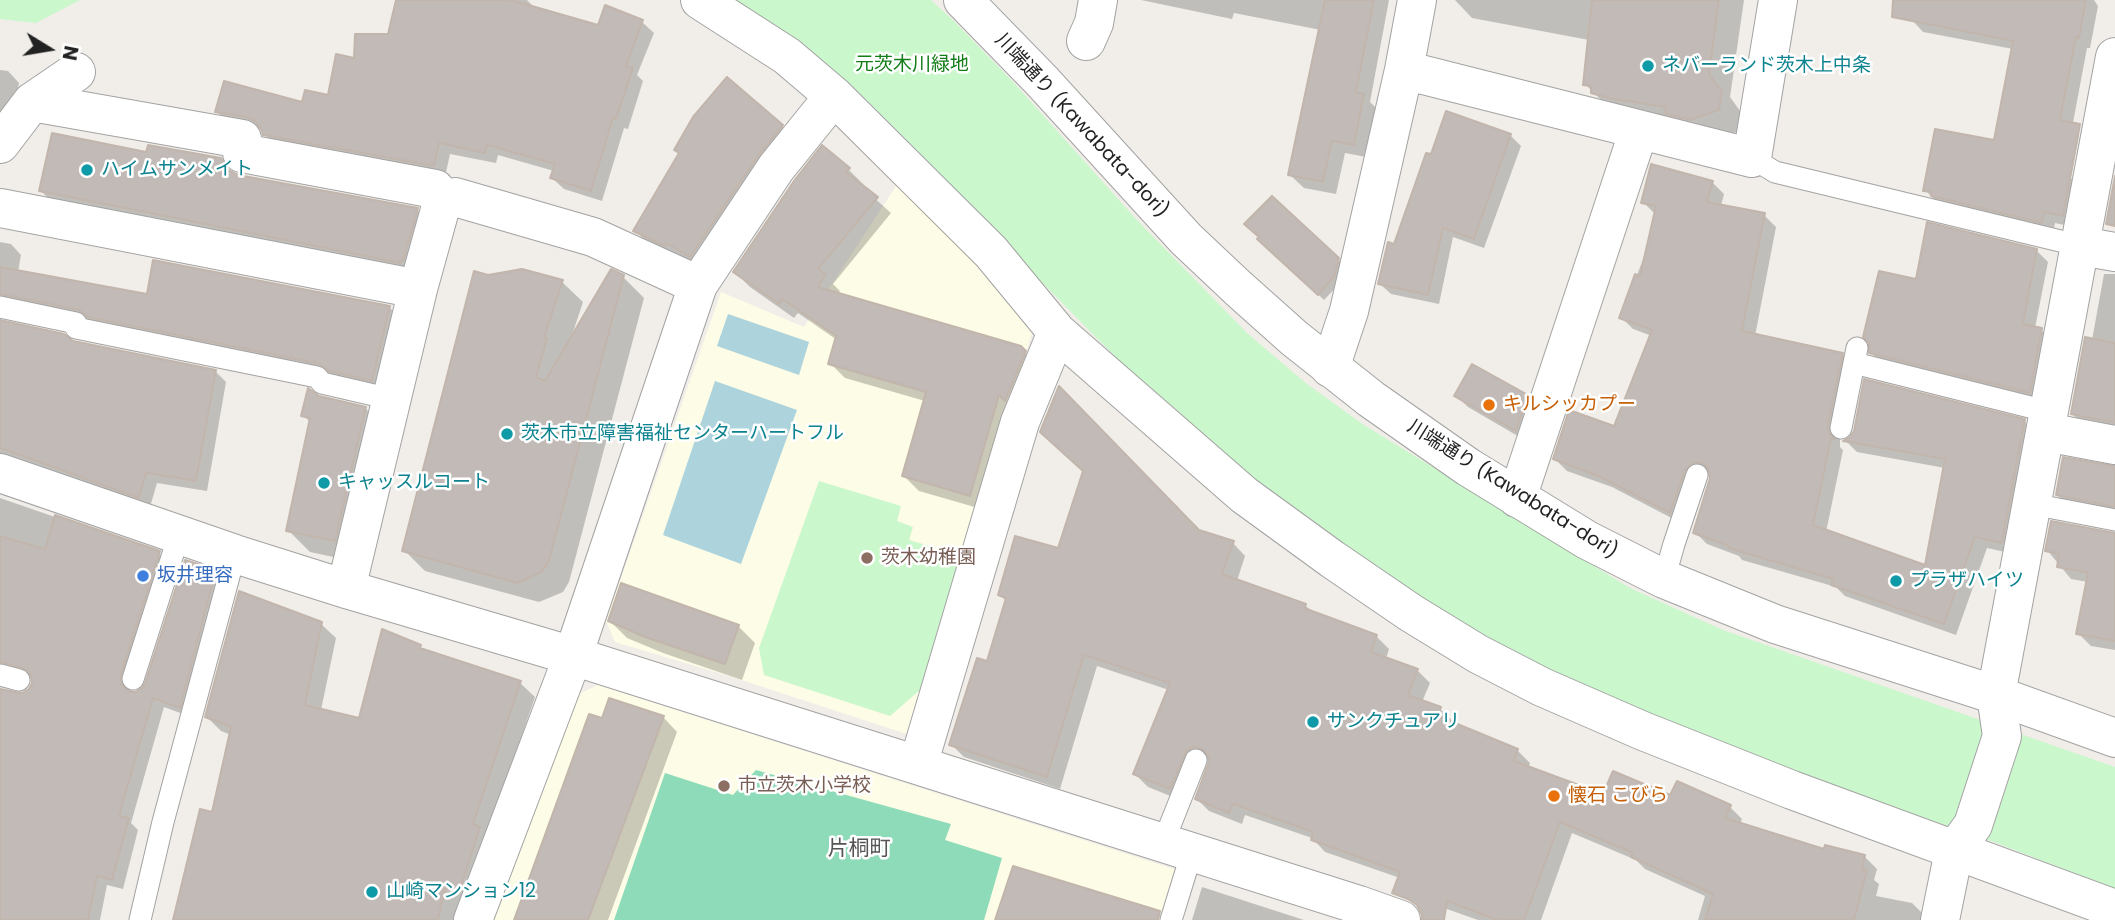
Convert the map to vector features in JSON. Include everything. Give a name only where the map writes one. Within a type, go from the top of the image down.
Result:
[{"type":"street","points":[[700,0],[787,56],[834,96],[991,252],[1057,332],[1244,495],[1411,613],[1478,654],[1542,687],[1643,731],[1792,790],[2115,909]]},
{"type":"street","name":"川端通り (Kawabata-dori)","points":[[963,0],[1042,80],[1185,239],[1285,330],[1423,438],[1587,540],[1664,579],[1775,624],[1996,695],[2115,738]]},
{"type":"street","points":[[1086,41],[1094,23],[1098,0]]},
{"type":"street","points":[[1331,368],[1349,311],[1404,70],[1417,0]]},
{"type":"street","points":[[1404,70],[1752,158],[1778,0]]},
{"type":"street","points":[[1940,920],[1954,851],[1973,825],[2001,736],[1996,695],[2048,422],[2098,249],[2115,57]]},
{"type":"street","points":[[0,144],[32,102],[76,72]]},
{"type":"street","points":[[473,920],[573,656],[698,285],[776,169],[834,96]]},
{"type":"street","points":[[32,102],[242,139],[242,153],[435,189],[441,206],[418,289],[346,589]]},
{"type":"street","points":[[1517,498],[1639,130]]},
{"type":"street","points":[[441,206],[454,197],[593,237],[698,285]]},
{"type":"street","points":[[0,208],[418,289]]},
{"type":"street","points":[[918,765],[1020,422],[1057,332]]},
{"type":"street","points":[[2048,422],[2115,445]]},
{"type":"street","points":[[0,473],[235,554],[573,656],[1177,847],[1357,912],[1401,920]]},
{"type":"lane","points":[[1752,158],[1775,172],[2098,249]]},
{"type":"lane","points":[[0,307],[76,323],[76,328],[317,377],[322,383],[391,399]]},
{"type":"lane","points":[[1841,428],[1855,355],[2048,422]]},
{"type":"lane","points":[[1664,579],[1681,520],[1698,475]]},
{"type":"lane","points":[[2032,504],[2115,520]]},
{"type":"lane","points":[[133,679],[179,535]]},
{"type":"lane","points":[[140,920],[163,822],[235,554]]},
{"type":"lane","points":[[1171,920],[1177,847],[1196,760]]},
{"type":"shaded area","name":"茨木幼稚園","points":[[900,180],[1034,326],[913,736],[615,642],[606,621],[721,292],[804,327]]},
{"type":"shaded area","name":"市立茨木小学校","points":[[598,685],[1180,871],[1165,920],[485,920],[566,700]]},
{"type":"green space","points":[[0,0],[80,0],[36,23],[0,19]]},
{"type":"green space","name":"元茨木川緑地","points":[[731,0],[931,0],[1015,84],[1137,220],[1247,333],[1307,384],[1364,425],[1630,588],[1723,630],[2115,767],[2115,889],[1994,842],[1912,818],[1713,741],[1484,641],[1251,480],[1159,401],[840,78]]},
{"type":"green space","points":[[819,481],[901,506],[897,521],[913,527],[909,540],[960,555],[920,690],[890,716],[764,675],[759,648]]},
{"type":"green space","points":[[756,770],[951,824],[945,840],[1002,858],[984,920],[614,920],[665,773],[733,795]]},
{"type":"water","points":[[728,314],[809,342],[799,375],[717,346]]},
{"type":"water","points":[[715,381],[797,410],[741,564],[663,535]]},
{"type":"building","points":[[396,0],[511,0],[598,25],[605,5],[643,20],[626,66],[633,68],[616,119],[613,118],[591,191],[550,178],[555,164],[487,145],[485,153],[439,143],[434,166],[263,135],[255,121],[215,112],[224,81],[302,102],[305,90],[328,95],[336,54],[354,58],[355,34],[388,34]]},
{"type":"building","points":[[1325,0],[1374,0],[1356,92],[1364,94],[1354,145],[1332,141],[1323,182],[1288,175]]},
{"type":"building","name":"ネバーランド茨木上中条","points":[[1592,0],[1719,0],[1709,74],[1722,92],[1719,110],[1690,120],[1664,113],[1665,107],[1591,93],[1591,86],[1583,85]]},
{"type":"building","points":[[1893,0],[2086,0],[2060,120],[2080,124],[2063,216],[2044,212],[2042,223],[1931,196],[1932,192],[1923,191],[1935,129],[1994,140],[2013,41],[1892,17]]},
{"type":"building","points":[[727,77],[783,125],[758,156],[690,257],[666,243],[665,246],[633,231],[679,153],[674,150],[693,117]]},
{"type":"building","points":[[1446,111],[1511,134],[1474,239],[1443,228],[1428,295],[1378,284],[1388,242],[1394,244],[1426,153],[1431,154]]},
{"type":"building","points":[[52,133],[146,152],[148,145],[221,158],[228,170],[238,175],[418,208],[403,261],[400,263],[39,191]]},
{"type":"building","points":[[822,145],[850,168],[846,172],[878,197],[818,269],[826,274],[818,287],[1021,346],[1026,351],[1005,401],[999,395],[970,496],[902,476],[926,392],[828,364],[836,336],[782,299],[779,304],[733,272],[794,181]]},
{"type":"building","points":[[1651,164],[1713,181],[1707,202],[1765,213],[1742,331],[1843,353],[1828,425],[1829,433],[1835,439],[1831,439],[1813,525],[1925,565],[1945,459],[1843,441],[1854,431],[1864,379],[2025,419],[2002,543],[1975,537],[1944,624],[1831,585],[1833,579],[1728,548],[1729,546],[1693,533],[1710,478],[1707,467],[1702,463],[1694,462],[1685,470],[1670,513],[1598,476],[1553,459],[1569,410],[1614,426],[1652,330],[1619,318],[1635,274],[1640,276],[1656,206],[1641,203]]},
{"type":"building","points":[[2115,176],[2115,226],[2106,224]]},
{"type":"building","points":[[1272,196],[1339,258],[1334,277],[1318,295],[1244,224]]},
{"type":"building","points":[[1927,222],[2037,249],[2023,324],[2042,328],[2030,393],[1869,353],[1869,343],[1863,337],[1879,271],[1916,279]]},
{"type":"building","points":[[153,260],[390,306],[372,381],[329,371],[320,364],[88,317],[79,310],[0,294],[0,267],[147,294]]},
{"type":"building","name":"茨木市立障害福祉センターハートフル","points":[[522,269],[563,280],[544,338],[547,339],[536,377],[545,381],[611,269],[624,275],[549,561],[542,572],[517,583],[402,551],[474,271],[488,275]]},
{"type":"building","points":[[0,320],[64,334],[73,341],[216,370],[196,481],[146,473],[139,498],[0,448]]},
{"type":"building","points":[[2085,337],[2115,343],[2115,423],[2071,414]]},
{"type":"building","points":[[1472,364],[1528,395],[1516,431],[1454,396]]},
{"type":"building","points":[[1059,386],[1199,530],[1234,541],[1222,574],[1306,604],[1304,608],[1377,635],[1371,652],[1418,669],[1408,695],[1441,707],[1438,716],[1518,749],[1514,761],[1603,794],[1613,771],[1670,795],[1677,781],[1731,805],[1725,818],[1824,849],[1825,845],[1865,855],[1862,869],[1867,870],[1854,920],[1705,920],[1713,894],[1631,857],[1633,853],[1560,822],[1524,920],[1497,920],[1447,901],[1444,920],[1422,920],[1417,905],[1392,893],[1400,872],[1311,840],[1313,832],[1233,804],[1229,813],[1195,799],[1209,757],[1201,748],[1193,747],[1187,750],[1170,789],[1133,774],[1170,683],[1084,655],[1047,777],[949,745],[977,658],[987,661],[1006,598],[998,595],[1015,536],[1058,548],[1083,471],[1040,432]]},
{"type":"building","name":"キャッスルコート","points":[[308,388],[319,396],[366,407],[335,541],[286,531],[310,418],[301,416]]},
{"type":"building","points":[[2063,457],[2115,466],[2115,507],[2056,495]]},
{"type":"building","points":[[55,515],[160,551],[121,675],[120,682],[128,691],[136,692],[145,683],[185,560],[216,570],[180,708],[153,698],[119,816],[129,818],[112,880],[97,876],[88,920],[0,920],[0,689],[22,693],[29,689],[32,683],[28,670],[0,662],[0,536],[45,549]]},
{"type":"building","points":[[2051,521],[2115,533],[2115,641],[2076,634],[2088,573],[2057,567],[2059,554],[2045,551]]},
{"type":"building","points":[[621,583],[739,625],[725,664],[645,637],[608,621]]},
{"type":"building","points":[[239,591],[322,622],[305,705],[359,718],[382,629],[421,645],[420,648],[521,681],[473,824],[480,827],[459,893],[445,888],[438,920],[173,920],[200,809],[212,812],[231,727],[205,717]]},
{"type":"building","points":[[609,698],[664,716],[588,920],[514,920],[589,714],[602,718]]},
{"type":"building","points":[[1013,866],[1160,911],[1158,920],[995,920]]},
{"type":"place","name":"ネバーランド茨木上中条","points":[[1648,66]]},
{"type":"place","name":"ハイムサンメイト","points":[[87,170]]},
{"type":"place","name":"キルシッカプー","points":[[1489,405]]},
{"type":"place","name":"茨木市立障害福祉センターハートフル","points":[[507,434]]},
{"type":"place","name":"キャッスルコート","points":[[324,483]]},
{"type":"place","name":"茨木幼稚園","points":[[867,558]]},
{"type":"place","name":"坂井理容","points":[[143,576]]},
{"type":"place","name":"プラザハイツ","points":[[1896,581]]},
{"type":"place","name":"サンクチュアリ","points":[[1313,722]]},
{"type":"place","name":"市立茨木小学校","points":[[724,786]]},
{"type":"place","name":"懐石 こびら","points":[[1554,796]]},
{"type":"place","name":"山崎マンション12","points":[[372,892]]},
{"type":"district","name":"片桐町","points":[[859,850]]}]
